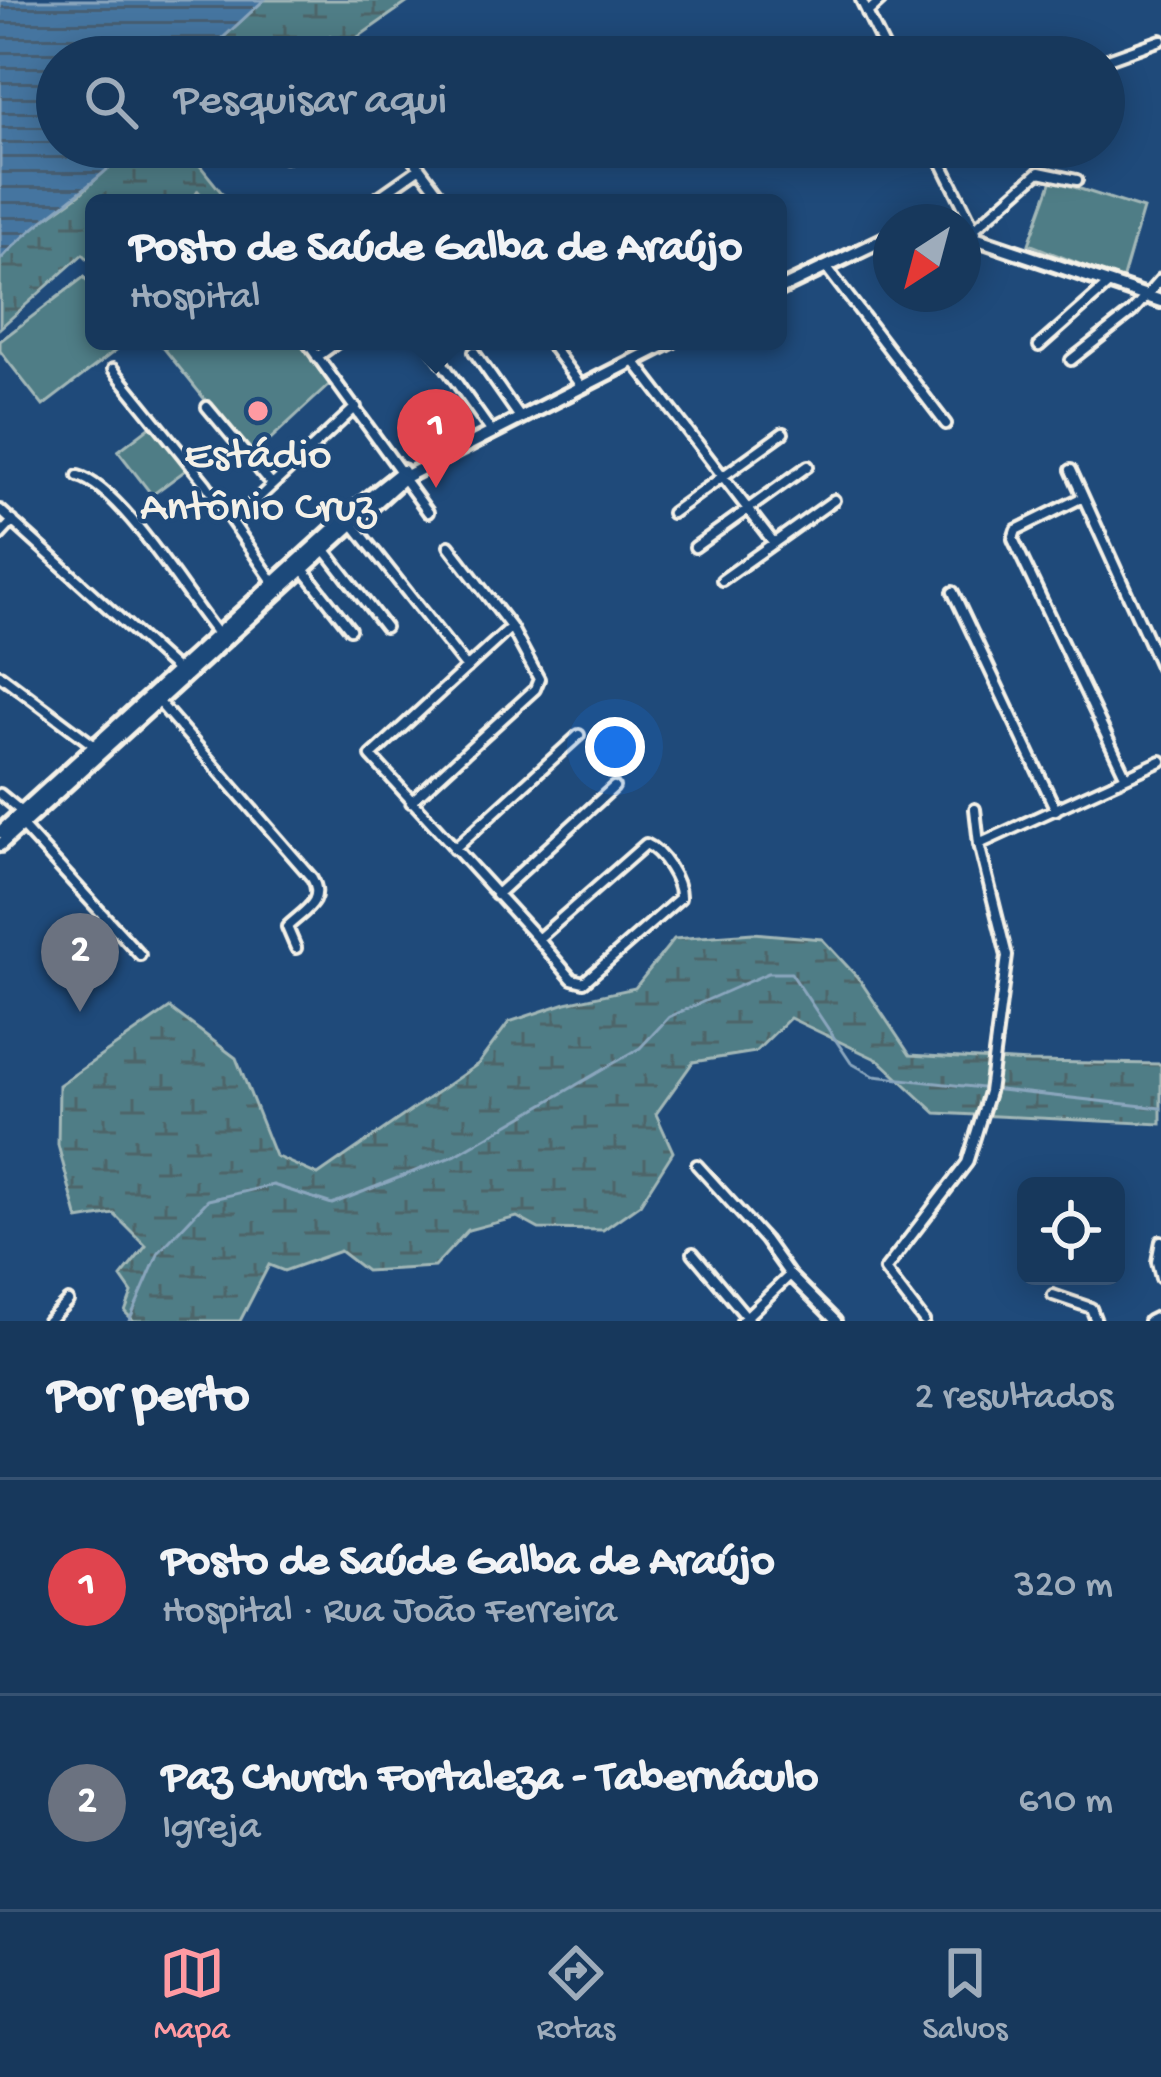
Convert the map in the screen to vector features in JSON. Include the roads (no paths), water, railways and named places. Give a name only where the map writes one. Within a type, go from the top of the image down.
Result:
[{"type":"main road","points":[[981,237],[1161,301]]},
{"type":"main road","points":[[787,286],[873,245]]},
{"type":"main road","points":[[0,845],[402,475],[654,350]]},
{"type":"main road","points":[[277,587],[325,550],[402,475]]},
{"type":"main road","points":[[0,832],[24,819]]},
{"type":"street","points":[[861,0],[878,36]]},
{"type":"street","points":[[867,13],[880,0]]},
{"type":"street","points":[[1125,53],[1161,40]]},
{"type":"street","points":[[383,194],[420,168],[439,194]]},
{"type":"street","points":[[943,168],[959,204]]},
{"type":"street","points":[[981,226],[1039,172],[1077,180]]},
{"type":"street","points":[[826,267],[946,424]]},
{"type":"street","points":[[1071,360],[1148,296],[1161,279]]},
{"type":"street","points":[[1039,346],[1109,284]]},
{"type":"street","points":[[312,350],[428,512]]},
{"type":"street","points":[[317,357],[327,350]]},
{"type":"street","points":[[433,350],[491,431]]},
{"type":"street","points":[[555,350],[581,386]]},
{"type":"street","points":[[474,352],[519,416]]},
{"type":"street","points":[[633,360],[774,543]]},
{"type":"street","points":[[113,369],[206,484],[277,587]]},
{"type":"street","points":[[206,406],[272,485]]},
{"type":"street","points":[[239,516],[356,407]]},
{"type":"street","points":[[672,513],[783,433]]},
{"type":"street","points":[[695,548],[808,466]]},
{"type":"street","points":[[1071,470],[1161,668]]},
{"type":"street","points":[[78,476],[96,483],[119,506],[222,638]]},
{"type":"street","points":[[1083,496],[1015,530],[1012,539],[1126,777]]},
{"type":"street","points":[[722,580],[834,500]]},
{"type":"street","points":[[0,510],[181,675]]},
{"type":"street","points":[[0,535],[14,521]]},
{"type":"street","points":[[353,524],[467,668]]},
{"type":"street","points":[[411,802],[535,688],[538,675],[511,627],[449,546]]},
{"type":"street","points":[[325,550],[385,627]]},
{"type":"street","points":[[303,569],[350,628]]},
{"type":"street","points":[[953,592],[1056,810]]},
{"type":"street","points":[[511,627],[371,758],[572,979],[584,982],[680,898],[681,891],[648,843],[537,938]]},
{"type":"street","points":[[0,675],[99,750]]},
{"type":"street","points":[[156,698],[313,878],[318,892],[314,903],[286,930],[296,948]]},
{"type":"street","points":[[454,849],[579,735]]},
{"type":"street","points":[[979,844],[1161,761]]},
{"type":"street","points":[[496,895],[614,787]]},
{"type":"street","points":[[0,794],[140,955]]},
{"type":"street","points":[[924,1321],[885,1270],[973,1154],[992,1078],[1007,950],[979,844],[975,809]]},
{"type":"street","points":[[697,1165],[790,1275],[836,1321]]},
{"type":"street","points":[[1161,1240],[1156,1262],[1161,1278]]},
{"type":"street","points":[[693,1253],[746,1320],[790,1275]]},
{"type":"street","points":[[1053,1295],[1091,1308],[1096,1321]]},
{"type":"street","points":[[48,1321],[68,1301]]},
{"type":"street","points":[[1149,1321],[1161,1315]]},
{"type":"water","points":[[0,0],[264,0],[225,36],[36,36],[36,168],[108,168],[0,260]]},
{"type":"waterway","points":[[129,1321],[159,1252],[208,1200],[273,1185],[332,1204],[456,1155],[640,1048],[669,1017],[768,973],[791,973],[851,1063],[874,1076],[1161,1108]]},
{"type":"place","name":"Estádio Antônio Cruz","points":[[258,411]]},
{"type":"place","name":"Posto de Saúde Galba de Araújo","points":[[436,488]]},
{"type":"place","name":"Paz Church Fortaleza - Tabernáculo","points":[[80,1012]]}]
